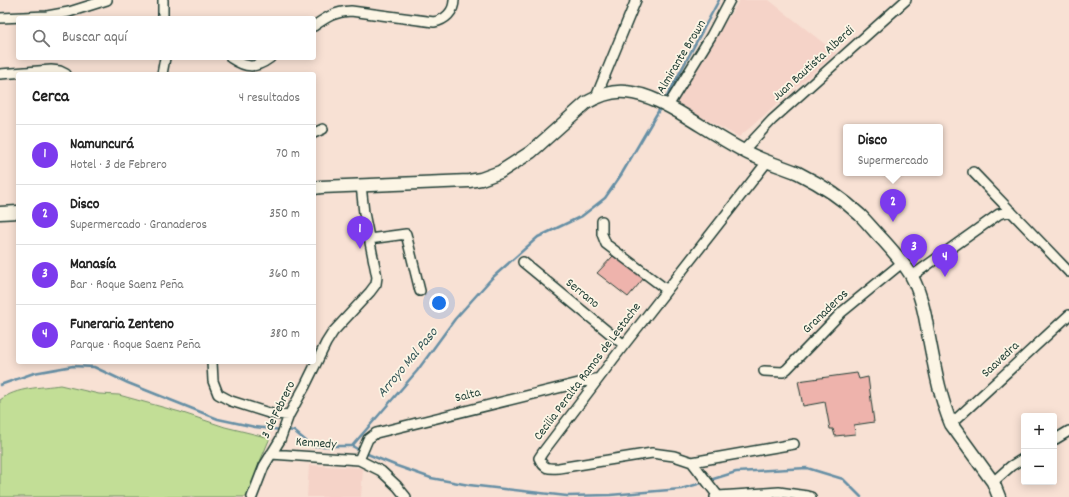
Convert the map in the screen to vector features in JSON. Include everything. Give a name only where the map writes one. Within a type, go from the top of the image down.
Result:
[{"type":"main road","points":[[316,188],[481,179],[500,172],[531,152],[586,103],[596,97],[614,92],[626,92],[645,96],[668,106],[743,151],[820,185],[841,199],[861,216],[903,262],[919,291],[942,399],[951,424],[993,482],[999,497]]},
{"type":"main road","points":[[0,213],[16,212]]},
{"type":"street","points":[[47,16],[69,12],[107,0]]},
{"type":"street","points":[[163,0],[163,16]]},
{"type":"street","points":[[316,25],[329,16],[340,12],[351,11],[434,22],[441,21],[450,14],[454,5],[454,0]]},
{"type":"street","points":[[596,97],[636,0]]},
{"type":"street","name":"Almirante Brown","points":[[668,106],[711,36],[730,0]]},
{"type":"street","name":"Juan Bautista Alberdi","points":[[743,151],[772,120],[906,0]]},
{"type":"street","points":[[0,18],[16,17]]},
{"type":"street","points":[[162,72],[165,60]]},
{"type":"street","points":[[235,60],[245,65],[253,66],[267,60]]},
{"type":"street","points":[[26,72],[51,70],[62,72]]},
{"type":"street","points":[[0,74],[16,73]]},
{"type":"street","points":[[316,132],[324,129]]},
{"type":"street","name":"Cecilia Peralta Ramos de Lestache","points":[[692,462],[674,456],[652,453],[559,468],[548,468],[542,464],[540,458],[666,290],[767,162]]},
{"type":"street","points":[[973,172],[1069,272]]},
{"type":"street","name":"3 de Febrero","points":[[252,497],[264,466],[280,440],[288,418],[326,344],[333,332],[376,284],[377,277],[364,214],[361,185]]},
{"type":"street","points":[[912,276],[999,214],[1011,211]]},
{"type":"street","points":[[602,221],[602,234],[606,244],[666,290]]},
{"type":"street","points":[[369,239],[406,234],[420,291]]},
{"type":"street","name":"Serrano","points":[[523,262],[624,345]]},
{"type":"street","name":"Granaderos","points":[[764,371],[783,372],[787,369],[842,312],[903,262]]},
{"type":"street","name":"Saavedra","points":[[951,424],[1069,315]]},
{"type":"street","points":[[212,364],[213,381],[218,394],[231,401],[288,418]]},
{"type":"street","name":"Salta","points":[[360,456],[368,439],[376,432],[599,378]]},
{"type":"street","points":[[1057,438],[1069,431]]},
{"type":"street","points":[[794,444],[692,462],[716,496],[779,492],[811,497]]},
{"type":"street","name":"Kennedy","points":[[271,454],[360,456]]},
{"type":"street","points":[[360,456],[397,486],[406,497]]},
{"type":"street","points":[[993,482],[1011,466],[1021,460]]},
{"type":"shaded area","points":[[740,0],[769,0],[836,53],[739,137],[673,102]]},
{"type":"shaded area","points":[[309,465],[363,468],[361,497],[307,497]]},
{"type":"green space","points":[[60,385],[99,394],[119,395],[180,412],[225,427],[270,438],[248,497],[0,497],[0,400],[21,390]]},
{"type":"building","points":[[614,255],[644,278],[628,297],[597,273]]},
{"type":"building","points":[[857,373],[859,379],[868,377],[874,422],[854,425],[855,434],[835,436],[833,429],[830,429],[825,402],[803,406],[798,381]]},
{"type":"waterway","name":"Arroyo Mal Paso","points":[[665,100],[719,0]]},
{"type":"waterway","name":"Arroyo Mal Paso","points":[[352,446],[417,371],[455,319],[492,278],[538,237],[582,216],[605,198],[621,175],[659,110]]},
{"type":"waterway","points":[[0,385],[34,373],[73,366],[94,367],[128,383],[218,419],[255,427],[282,430]]},
{"type":"waterway","points":[[287,430],[294,431],[312,446],[352,446],[361,451]]},
{"type":"waterway","points":[[365,453],[431,478],[469,485],[567,496],[610,495],[681,489],[705,482]]},
{"type":"waterway","points":[[710,480],[736,472],[807,468],[843,479],[861,497]]},
{"type":"place","name":"Disco","points":[[893,222]]},
{"type":"place","name":"Namuncurá","points":[[360,249]]},
{"type":"place","name":"Manasía","points":[[914,267]]},
{"type":"place","name":"Funeraria Zenteno","points":[[945,277]]}]
